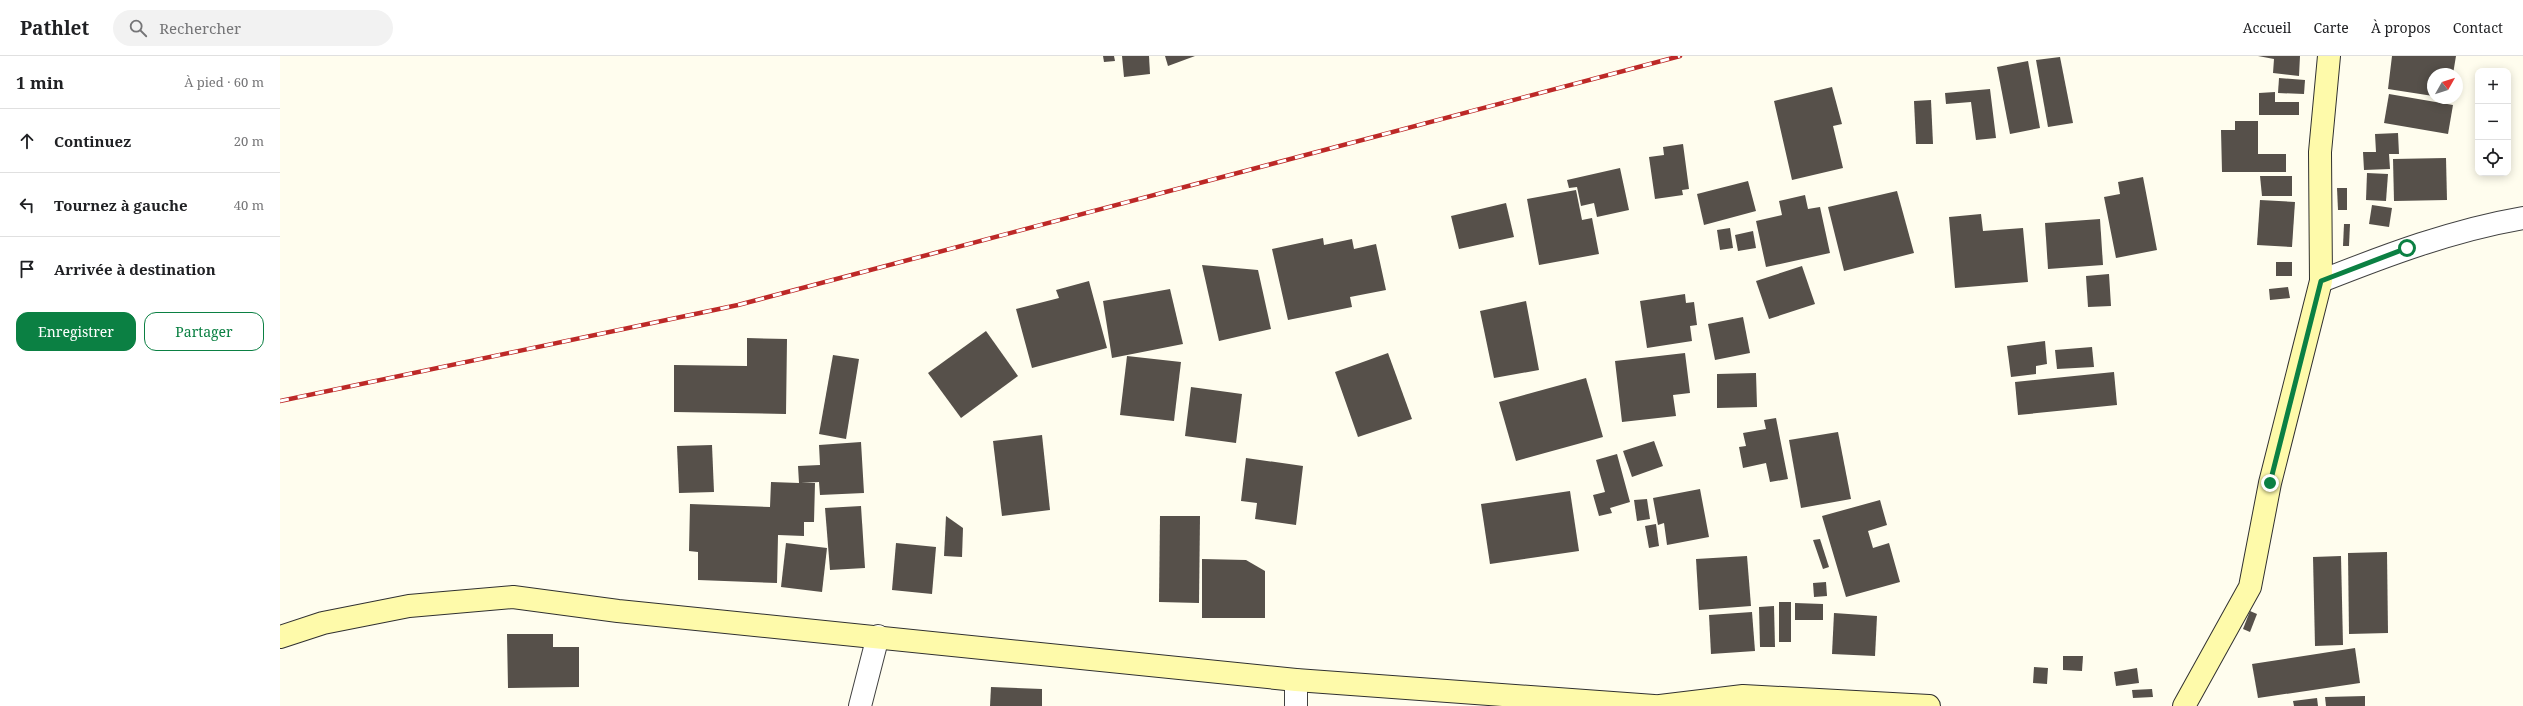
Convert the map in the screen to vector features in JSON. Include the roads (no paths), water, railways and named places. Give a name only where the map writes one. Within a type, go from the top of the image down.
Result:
[{"type":"street","points":[[2184,706],[2250,587],[2270,483],[2321,281],[2320,152],[2329,56]]},
{"type":"street","points":[[2321,281],[2407,248],[2485,225],[2523,218]]},
{"type":"street","points":[[280,637],[323,623],[409,606],[513,597],[618,611],[878,636],[1296,680],[1654,706]]},
{"type":"street","points":[[860,706],[878,636]]},
{"type":"street","points":[[1296,680],[1296,706]]},
{"type":"street","points":[[1660,706],[1743,696],[1929,706]]},
{"type":"railway","points":[[280,401],[738,305],[1680,56]]}]
